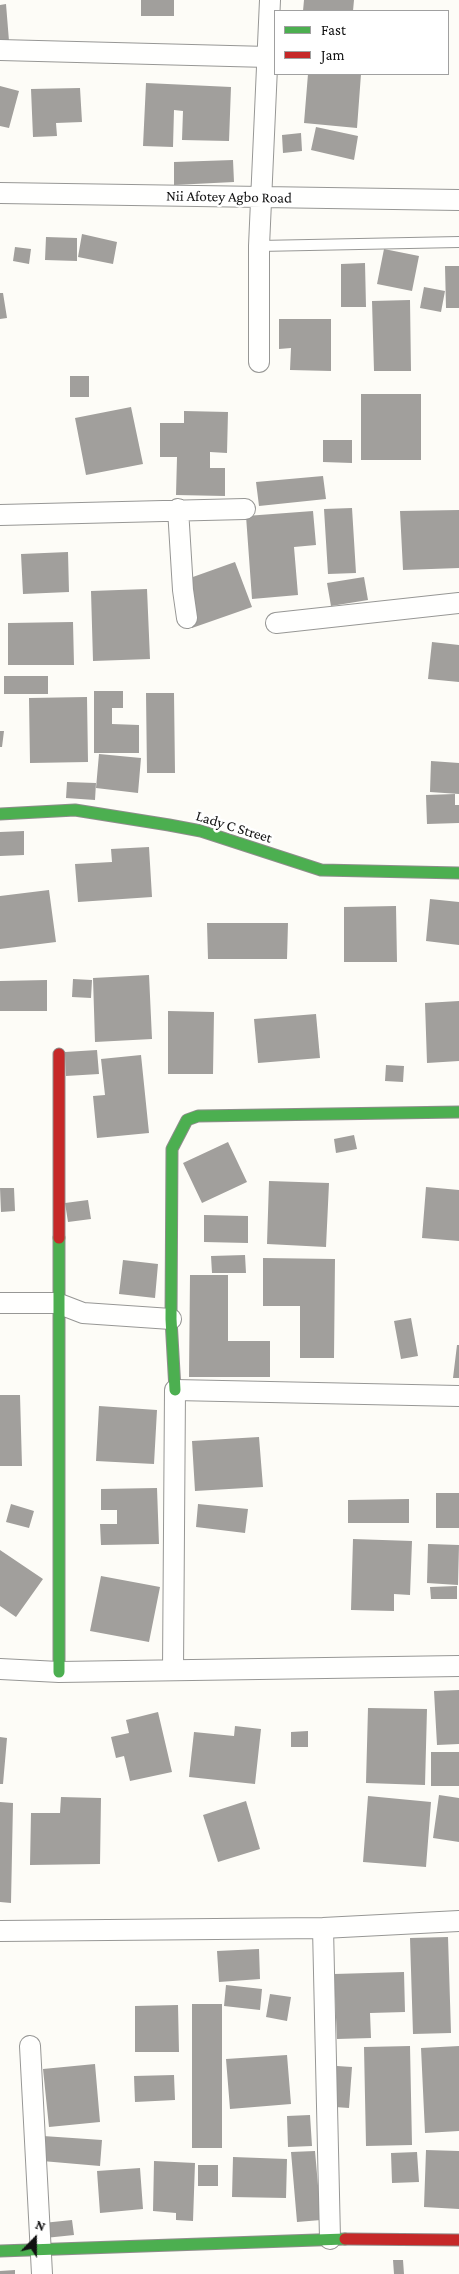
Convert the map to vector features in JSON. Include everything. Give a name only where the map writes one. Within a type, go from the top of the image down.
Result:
[{"type":"street","points":[[259,362],[260,198],[270,0]]},
{"type":"street","points":[[0,50],[268,57]]},
{"type":"street","name":"Nii Afotey Agbo Road","points":[[0,193],[459,200]]},
{"type":"street","points":[[0,515],[245,508]]},
{"type":"street","points":[[178,509],[183,590],[187,618]]},
{"type":"street","points":[[276,623],[459,603]]},
{"type":"street","name":"Lady C Street","points":[[0,814],[75,810],[169,825],[201,831],[321,870],[459,873]]},
{"type":"street","points":[[59,1054],[57,1303],[59,1672]]},
{"type":"street","points":[[173,1669],[175,1390],[171,1318],[172,1148],[187,1120],[198,1116],[459,1112]]},
{"type":"street","points":[[0,1303],[57,1303],[84,1313],[171,1318]]},
{"type":"street","points":[[175,1390],[459,1396]]},
{"type":"street","points":[[0,1669],[59,1672],[459,1666]]},
{"type":"street","points":[[0,1931],[323,1928],[459,1921]]},
{"type":"street","points":[[323,1928],[330,2239]]},
{"type":"street","points":[[30,2046],[42,2274]]},
{"type":"street","points":[[0,2251],[330,2239],[459,2240]]},
{"type":"lane","points":[[259,246],[459,242]]},
{"type":"building","points":[[141,0],[174,0],[174,16],[141,16]]},
{"type":"building","points":[[304,0],[354,0],[353,10],[303,10]]},
{"type":"building","points":[[6,4],[9,41],[0,42],[0,5]]},
{"type":"building","points":[[308,75],[361,75],[357,128],[304,123]]},
{"type":"building","points":[[146,83],[231,87],[229,141],[182,140],[183,111],[174,110],[173,147],[143,146]]},
{"type":"building","points":[[0,86],[19,91],[9,128],[0,126]]},
{"type":"building","points":[[80,88],[82,122],[56,123],[57,136],[33,137],[31,89]]},
{"type":"building","points":[[316,127],[358,136],[354,160],[311,150]]},
{"type":"building","points":[[301,133],[302,151],[283,153],[282,135]]},
{"type":"building","points":[[233,160],[234,182],[174,185],[174,162]]},
{"type":"building","points":[[82,234],[117,242],[113,264],[78,257]]},
{"type":"building","points":[[46,237],[77,238],[77,261],[45,260]]},
{"type":"building","points":[[15,247],[31,249],[29,264],[13,261]]},
{"type":"building","points":[[384,249],[419,256],[412,291],[377,284]]},
{"type":"building","points":[[365,263],[366,307],[341,307],[341,264]]},
{"type":"building","points":[[445,266],[459,266],[459,308],[446,308]]},
{"type":"building","points":[[424,287],[445,291],[441,312],[420,308]]},
{"type":"building","points":[[0,293],[3,293],[7,318],[0,319]]},
{"type":"building","points":[[410,300],[411,371],[374,371],[372,301]]},
{"type":"building","points":[[279,319],[331,319],[331,371],[290,370],[291,348],[279,349]]},
{"type":"building","points":[[70,376],[89,376],[89,397],[70,397]]},
{"type":"building","points":[[361,394],[421,394],[421,460],[361,460]]},
{"type":"building","points":[[131,407],[143,464],[86,475],[75,418]]},
{"type":"building","points":[[184,411],[228,412],[227,453],[210,452],[210,468],[225,468],[225,496],[176,495],[177,457],[160,457],[160,423],[184,423]]},
{"type":"building","points":[[323,440],[352,440],[352,463],[323,462]]},
{"type":"building","points":[[323,476],[326,499],[259,506],[256,482]]},
{"type":"building","points":[[352,508],[356,573],[328,574],[324,509]]},
{"type":"building","points":[[459,510],[459,568],[403,570],[400,511]]},
{"type":"building","points":[[313,511],[316,545],[294,547],[298,595],[252,599],[246,516]]},
{"type":"building","points":[[68,552],[69,592],[23,594],[21,554]]},
{"type":"building","points":[[235,562],[252,607],[192,628],[176,583]]},
{"type":"building","points":[[364,577],[368,600],[331,606],[327,583]]},
{"type":"building","points":[[147,589],[150,659],[93,661],[91,591]]},
{"type":"building","points":[[73,622],[74,665],[8,665],[8,623]]},
{"type":"building","points":[[432,642],[459,645],[459,682],[428,679]]},
{"type":"building","points":[[4,676],[48,676],[48,694],[4,694]]},
{"type":"building","points":[[94,691],[123,691],[123,708],[112,708],[112,724],[139,725],[139,753],[94,753]]},
{"type":"building","points":[[146,693],[174,693],[175,773],[147,773]]},
{"type":"building","points":[[87,697],[88,762],[30,763],[29,698]]},
{"type":"building","points":[[0,731],[4,731],[2,747],[0,747]]},
{"type":"building","points":[[99,754],[141,758],[138,793],[96,788]]},
{"type":"building","points":[[431,761],[459,763],[459,794],[430,792]]},
{"type":"building","points":[[67,782],[96,783],[95,800],[66,798]]},
{"type":"building","points":[[455,794],[455,805],[459,805],[459,823],[427,824],[426,795]]},
{"type":"building","points":[[24,831],[24,855],[0,856],[0,832]]},
{"type":"building","points":[[149,847],[152,897],[78,902],[75,864],[112,862],[111,849]]},
{"type":"building","points":[[49,890],[56,942],[0,949],[0,896]]},
{"type":"building","points":[[430,899],[459,902],[459,945],[426,941]]},
{"type":"building","points":[[396,906],[397,962],[344,962],[344,907]]},
{"type":"building","points":[[207,923],[288,923],[287,959],[208,959]]},
{"type":"building","points":[[149,975],[152,1039],[95,1042],[93,978]]},
{"type":"building","points":[[73,979],[92,980],[91,998],[72,997]]},
{"type":"building","points":[[47,980],[47,1011],[0,1011],[0,981]]},
{"type":"building","points":[[459,1001],[459,1061],[427,1063],[425,1003]]},
{"type":"building","points":[[168,1011],[214,1012],[213,1074],[168,1074]]},
{"type":"building","points":[[316,1014],[320,1058],[258,1063],[254,1019]]},
{"type":"building","points":[[97,1050],[99,1074],[66,1076],[65,1052]]},
{"type":"building","points":[[141,1055],[149,1133],[97,1138],[93,1096],[105,1095],[101,1059]]},
{"type":"building","points":[[386,1065],[404,1066],[403,1082],[385,1081]]},
{"type":"building","points":[[354,1135],[357,1149],[336,1153],[334,1139]]},
{"type":"building","points":[[228,1142],[247,1182],[202,1203],[183,1163]]},
{"type":"building","points":[[269,1181],[329,1183],[326,1247],[267,1244]]},
{"type":"building","points":[[426,1187],[459,1190],[459,1241],[422,1238]]},
{"type":"building","points":[[0,1188],[14,1188],[15,1211],[1,1212]]},
{"type":"building","points":[[88,1200],[91,1219],[68,1222],[65,1203]]},
{"type":"building","points":[[204,1215],[248,1216],[248,1243],[204,1242]]},
{"type":"building","points":[[245,1255],[246,1273],[212,1273],[211,1256]]},
{"type":"building","points":[[263,1258],[335,1259],[334,1358],[300,1358],[300,1306],[263,1306]]},
{"type":"building","points":[[123,1260],[158,1264],[155,1298],[119,1294]]},
{"type":"building","points":[[190,1275],[228,1275],[228,1341],[270,1341],[270,1377],[189,1377]]},
{"type":"building","points":[[411,1318],[418,1356],[401,1359],[394,1321]]},
{"type":"building","points":[[457,1345],[459,1345],[459,1378],[453,1378]]},
{"type":"building","points":[[0,1395],[20,1395],[22,1466],[0,1466]]},
{"type":"building","points":[[99,1406],[157,1410],[154,1464],[96,1461]]},
{"type":"building","points":[[259,1437],[263,1487],[195,1491],[192,1441]]},
{"type":"building","points":[[157,1488],[159,1544],[101,1545],[100,1524],[117,1524],[117,1510],[101,1510],[101,1489]]},
{"type":"building","points":[[436,1493],[459,1493],[459,1528],[436,1528]]},
{"type":"building","points":[[409,1499],[409,1523],[348,1523],[348,1500]]},
{"type":"building","points":[[11,1504],[34,1511],[29,1528],[6,1522]]},
{"type":"building","points":[[198,1504],[248,1509],[245,1533],[196,1527]]},
{"type":"building","points":[[353,1539],[412,1541],[410,1595],[394,1594],[394,1611],[351,1610]]},
{"type":"building","points":[[428,1544],[459,1545],[458,1585],[427,1583]]},
{"type":"building","points":[[0,1550],[43,1579],[16,1617],[0,1606]]},
{"type":"building","points":[[101,1576],[160,1587],[149,1642],[90,1631]]},
{"type":"building","points":[[457,1586],[457,1599],[431,1599],[430,1587]]},
{"type":"building","points":[[459,1690],[459,1744],[437,1745],[434,1691]]},
{"type":"building","points":[[368,1708],[427,1709],[425,1785],[366,1783]]},
{"type":"building","points":[[158,1712],[172,1772],[130,1781],[124,1756],[116,1758],[111,1737],[129,1733],[126,1720]]},
{"type":"building","points":[[235,1726],[261,1729],[255,1784],[189,1777],[194,1732],[234,1736]]},
{"type":"building","points":[[308,1731],[308,1747],[291,1747],[291,1732]]},
{"type":"building","points":[[0,1737],[7,1738],[3,1784],[0,1784]]},
{"type":"building","points":[[431,1752],[459,1752],[459,1786],[431,1786]]},
{"type":"building","points":[[439,1795],[459,1798],[459,1842],[433,1838]]},
{"type":"building","points":[[368,1796],[431,1802],[426,1867],[363,1862]]},
{"type":"building","points":[[61,1797],[101,1798],[100,1864],[30,1865],[31,1813],[60,1813]]},
{"type":"building","points":[[246,1801],[260,1849],[218,1862],[203,1815]]},
{"type":"building","points":[[0,1802],[13,1803],[11,1903],[0,1902]]},
{"type":"building","points":[[448,1937],[451,2033],[413,2034],[410,1938]]},
{"type":"building","points":[[259,1949],[260,1979],[219,1982],[217,1951]]},
{"type":"building","points":[[404,1972],[405,2012],[370,2013],[371,2038],[337,2039],[334,1974]]},
{"type":"building","points":[[226,1985],[262,1989],[260,2010],[224,2006]]},
{"type":"building","points":[[270,1994],[291,1997],[287,2021],[266,2017]]},
{"type":"building","points":[[192,2004],[222,2004],[222,2148],[192,2148]]},
{"type":"building","points":[[178,2005],[179,2052],[135,2052],[135,2006]]},
{"type":"building","points":[[410,2046],[412,2145],[366,2146],[364,2047]]},
{"type":"building","points":[[459,2046],[459,2131],[425,2133],[421,2048]]},
{"type":"building","points":[[287,2055],[291,2104],[230,2109],[226,2059]]},
{"type":"building","points":[[95,2064],[100,2122],[49,2127],[43,2069]]},
{"type":"building","points":[[337,2066],[352,2067],[349,2108],[335,2107]]},
{"type":"building","points":[[174,2075],[175,2100],[135,2102],[134,2076]]},
{"type":"building","points":[[310,2115],[312,2146],[288,2147],[287,2116]]},
{"type":"building","points":[[43,2136],[102,2140],[100,2166],[42,2161]]},
{"type":"building","points":[[426,2150],[459,2151],[459,2209],[424,2207]]},
{"type":"building","points":[[315,2151],[321,2220],[297,2222],[291,2152]]},
{"type":"building","points":[[417,2152],[419,2182],[392,2183],[391,2153]]},
{"type":"building","points":[[233,2157],[287,2159],[286,2198],[232,2197]]},
{"type":"building","points":[[154,2161],[195,2163],[193,2221],[176,2220],[176,2213],[153,2211]]},
{"type":"building","points":[[198,2165],[218,2165],[218,2186],[198,2186]]},
{"type":"building","points":[[140,2168],[143,2209],[100,2213],[97,2171]]},
{"type":"building","points":[[72,2220],[74,2235],[45,2238],[43,2223]]},
{"type":"building","points":[[393,2260],[403,2260],[404,2274],[394,2274]]},
{"type":"building","points":[[15,2270],[15,2274],[0,2274],[0,2271]]},
{"type":"traffic: fast","points":[[0,814],[75,810],[169,825],[201,831],[321,870],[459,873]]},
{"type":"traffic: fast","points":[[175,1390],[171,1319],[172,1149],[187,1120],[198,1116],[459,1112]]},
{"type":"traffic: fast","points":[[59,1238],[59,1672]]},
{"type":"traffic: fast","points":[[0,2251],[345,2239]]},
{"type":"traffic: jam","points":[[59,1054],[59,1238]]},
{"type":"traffic: jam","points":[[345,2239],[459,2240]]}]
